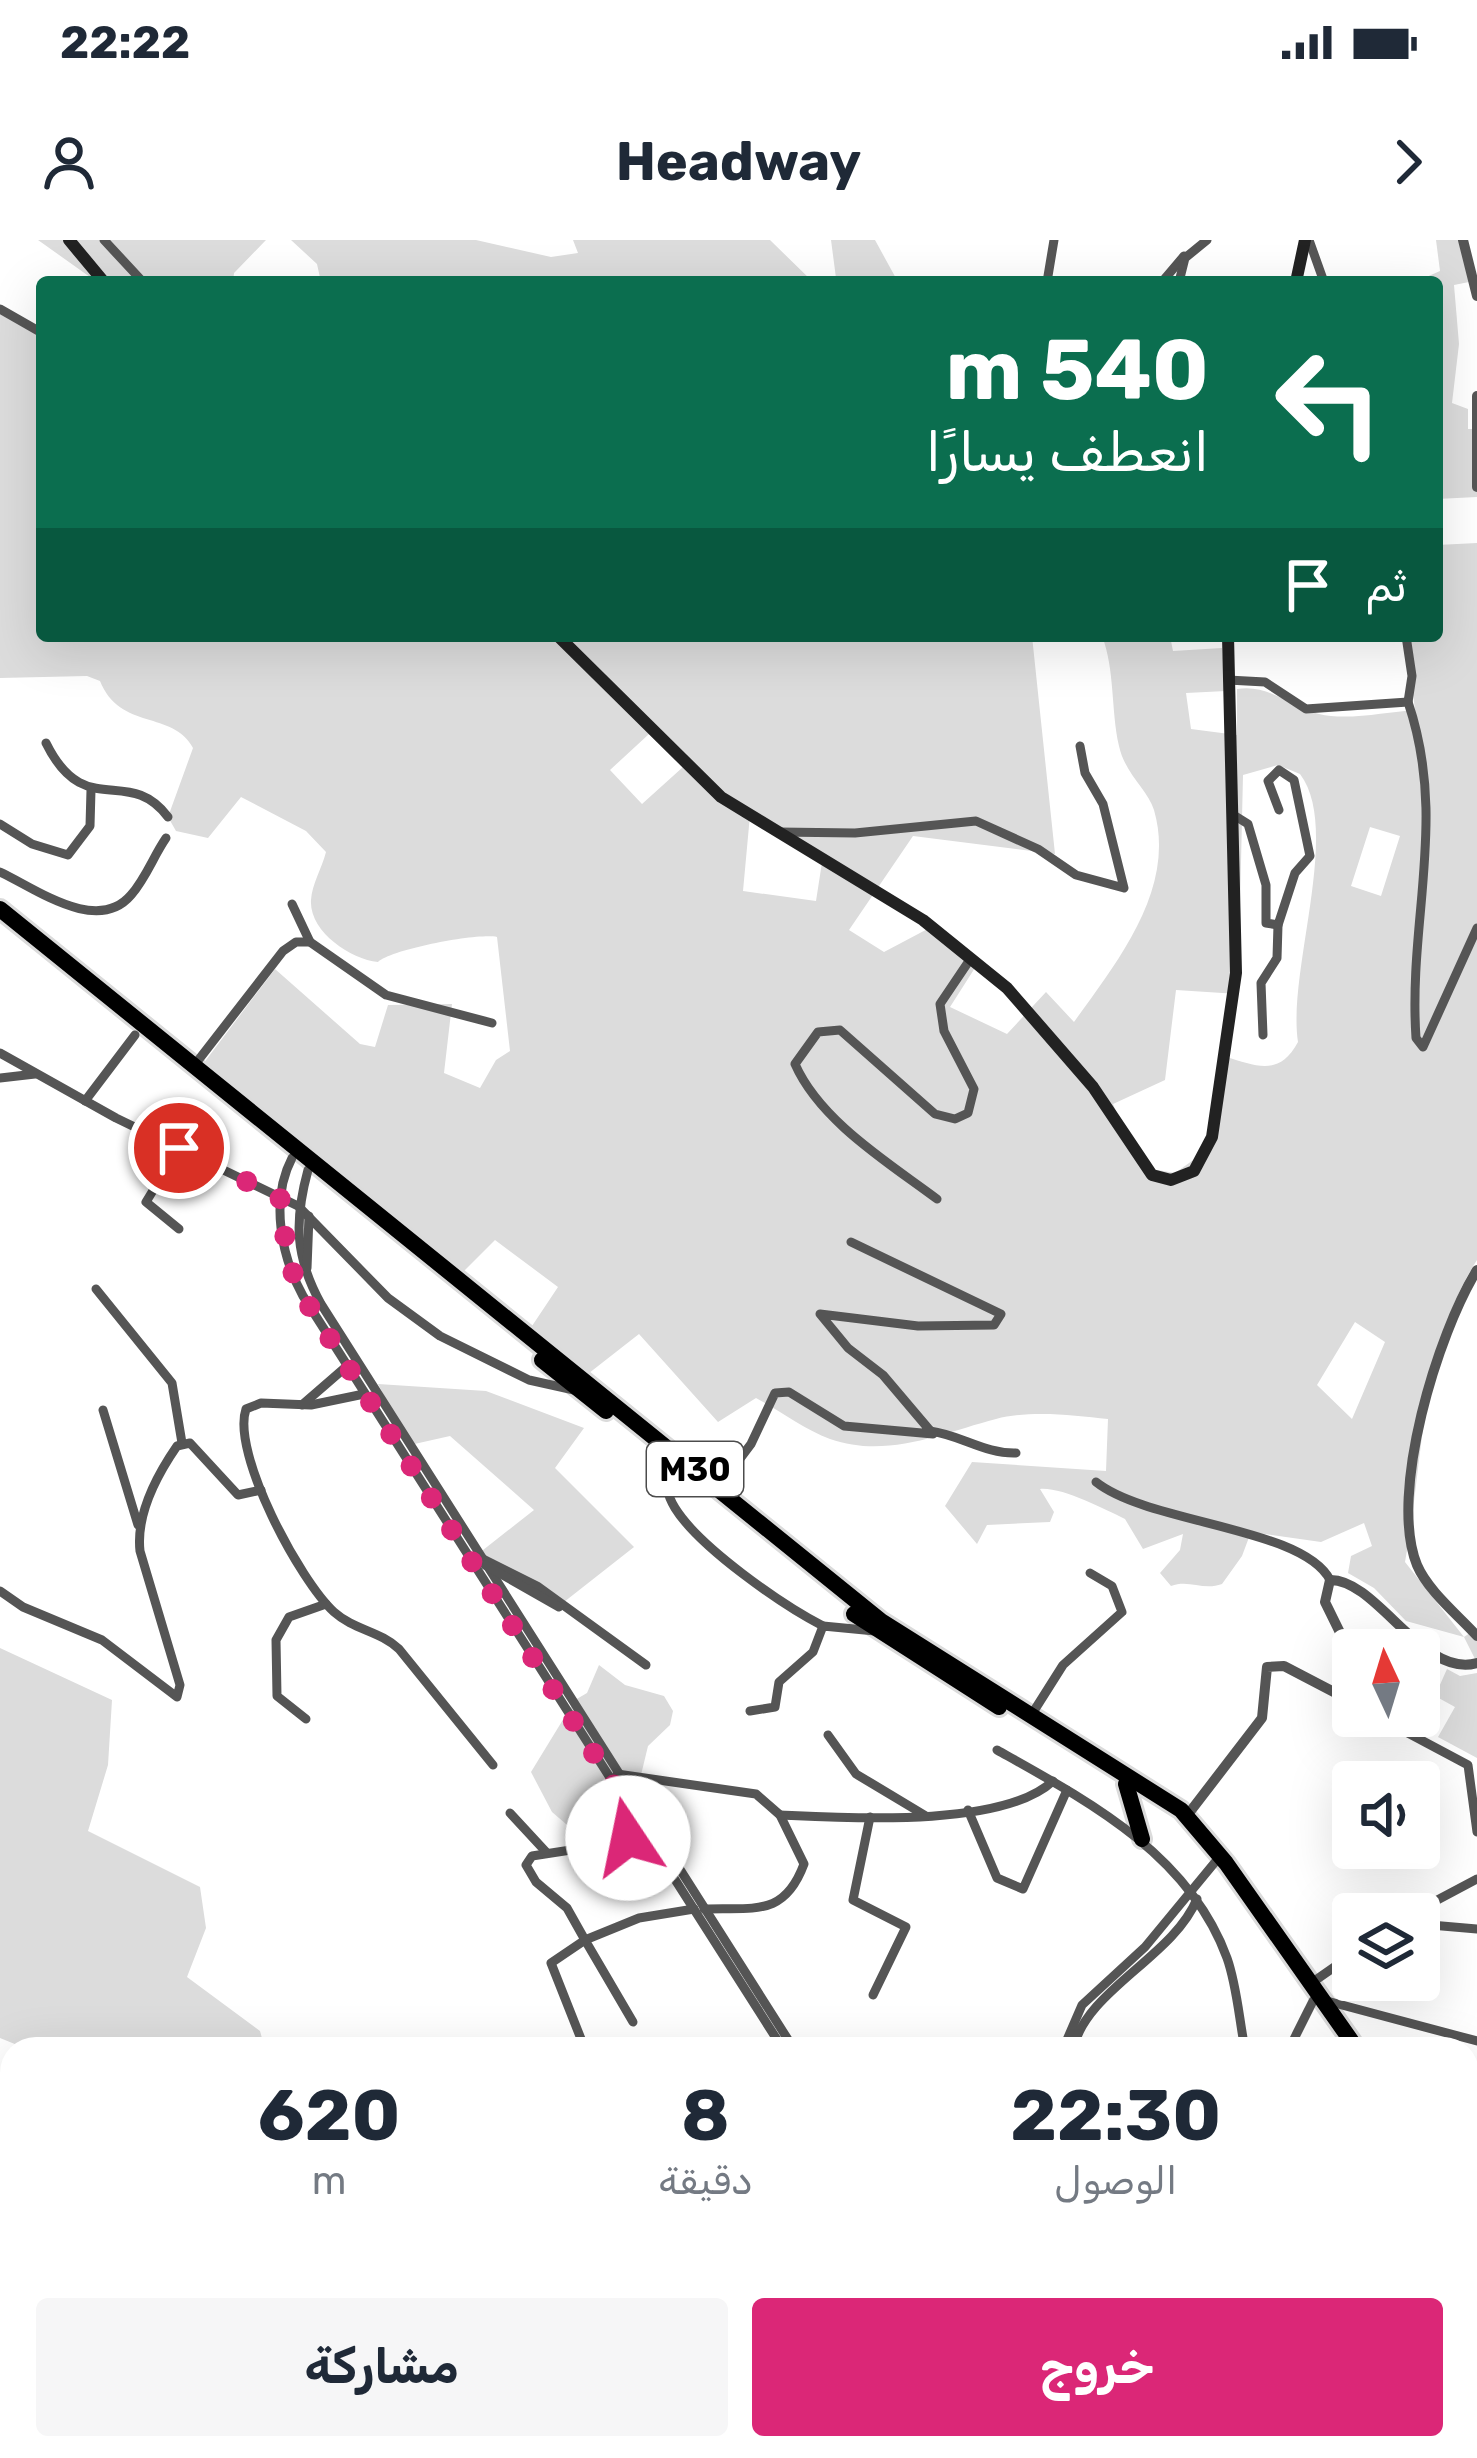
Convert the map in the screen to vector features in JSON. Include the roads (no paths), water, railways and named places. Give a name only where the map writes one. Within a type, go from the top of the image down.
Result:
[{"type":"highway","name":"M30","points":[[0,909],[718,1488],[875,1631],[1031,1714],[1185,1820],[1315,1995],[1340,2037]]},
{"type":"highway","name":"M30","points":[[0,922],[135,1035],[762,1531],[881,1621],[1185,1820],[1348,2037]]},
{"type":"highway","points":[[1126,1784],[1127,1805],[1142,1839]]},
{"type":"main road","points":[[69,240],[99,276]]},
{"type":"main road","points":[[1298,276],[1307,240]]},
{"type":"main road","points":[[565,642],[693,774],[774,833],[923,920],[971,958],[1018,1000],[1081,1073],[1152,1175],[1171,1180],[1194,1171],[1211,1137],[1235,973],[1228,642]]},
{"type":"street","points":[[104,240],[137,276]]},
{"type":"street","points":[[1048,276],[1054,240]]},
{"type":"street","points":[[1167,276],[1207,240]]},
{"type":"street","points":[[1307,240],[1322,276]]},
{"type":"street","points":[[1462,240],[1477,296]]},
{"type":"street","points":[[1181,276],[1188,253]]},
{"type":"street","points":[[0,309],[36,329]]},
{"type":"street","points":[[1477,396],[1477,487]]},
{"type":"street","points":[[1407,642],[1412,676],[1408,702],[1429,787],[1426,887],[1414,954],[1416,1038],[1423,1048],[1477,928]]},
{"type":"street","points":[[1228,680],[1265,682],[1299,707],[1320,711],[1408,702]]},
{"type":"street","points":[[46,743],[68,778],[91,790],[138,794],[158,804],[168,817]]},
{"type":"street","points":[[774,833],[855,832],[976,821],[1038,849],[1076,875],[1124,888],[1103,804],[1085,773],[1079,746]]},
{"type":"street","points":[[1263,1035],[1262,983],[1277,958],[1278,925],[1294,873],[1310,856],[1294,780],[1279,770],[1268,781],[1280,810]]},
{"type":"street","points":[[0,824],[32,844],[68,855],[90,826],[91,790]]},
{"type":"street","points":[[1232,814],[1249,824],[1266,885],[1266,923],[1278,925]]},
{"type":"street","points":[[0,872],[75,907],[109,910],[130,897],[166,838]]},
{"type":"street","points":[[292,904],[310,942],[386,995],[492,1023]]},
{"type":"street","points":[[193,1066],[283,951],[296,942],[310,942]]},
{"type":"street","points":[[938,1199],[833,1116],[795,1064],[818,1032],[840,1030],[935,1114],[956,1119],[968,1113],[974,1089],[944,1031],[940,1004],[971,958]]},
{"type":"street","points":[[85,1101],[135,1035]]},
{"type":"street","points":[[0,1053],[85,1101],[298,1206],[388,1298],[440,1336],[529,1379],[580,1390]]},
{"type":"street","points":[[0,1078],[35,1074]]},
{"type":"street","points":[[179,1148],[146,1202],[179,1229]]},
{"type":"street","points":[[292,1158],[282,1178],[280,1198],[295,1281],[364,1394],[513,1608],[617,1774],[643,1831],[699,1909],[776,2037]]},
{"type":"street","points":[[308,1170],[298,1206],[298,1254],[307,1280],[477,1561],[786,2037]]},
{"type":"street","points":[[307,1280],[309,1216]]},
{"type":"street","points":[[851,1242],[1000,1314],[994,1324],[949,1326],[820,1315],[848,1348],[884,1375],[930,1431]]},
{"type":"street","points":[[1477,1270],[1451,1322],[1417,1432],[1411,1481],[1416,1564],[1477,1636]]},
{"type":"street","points":[[96,1288],[172,1383],[182,1444],[162,1469],[140,1529]]},
{"type":"street","points":[[302,1405],[347,1366]]},
{"type":"street","points":[[718,1488],[751,1444],[775,1394],[789,1392],[844,1426],[951,1434],[995,1454],[1016,1454]]},
{"type":"street","points":[[364,1394],[302,1405],[261,1402],[246,1409],[243,1437],[261,1490],[326,1604],[399,1649],[493,1765]]},
{"type":"street","points":[[0,1591],[23,1607],[102,1640],[177,1697],[180,1684],[103,1409]]},
{"type":"street","points":[[182,1444],[196,1447],[238,1495],[261,1490]]},
{"type":"street","points":[[660,1453],[671,1501],[683,1519],[753,1581],[823,1626],[875,1631]]},
{"type":"street","points":[[1096,1482],[1138,1505],[1322,1564],[1330,1580],[1325,1602],[1338,1629]]},
{"type":"street","points":[[477,1561],[568,1610]]},
{"type":"street","points":[[477,1561],[523,1577],[646,1665]]},
{"type":"street","points":[[1031,1714],[1063,1665],[1121,1612],[1112,1586],[1090,1573]]},
{"type":"street","points":[[1330,1580],[1354,1586],[1451,1662],[1477,1663]]},
{"type":"street","points":[[513,1608],[523,1595],[534,1593]]},
{"type":"street","points":[[306,1719],[277,1696],[276,1640],[289,1617],[326,1604]]},
{"type":"street","points":[[750,1711],[775,1707],[779,1682],[808,1658],[823,1626]]},
{"type":"street","points":[[1185,1820],[1262,1718],[1267,1667],[1284,1666],[1332,1691]]},
{"type":"street","points":[[828,1735],[856,1774],[926,1816]]},
{"type":"street","points":[[1417,1737],[1473,1766],[1477,1832]]},
{"type":"street","points":[[997,1750],[1142,1839],[1191,1885],[1230,1966],[1243,2037]]},
{"type":"street","points":[[580,2037],[551,1963],[585,1940],[639,1918],[770,1906],[788,1895],[804,1864],[781,1815],[748,1791],[617,1774]]},
{"type":"street","points":[[781,1815],[926,1816],[1022,1802],[1053,1781]]},
{"type":"street","points":[[968,1810],[997,1878],[1023,1889],[1066,1790]]},
{"type":"street","points":[[511,1813],[547,1852]]},
{"type":"street","points":[[870,1817],[853,1900],[906,1927],[873,1995]]},
{"type":"street","points":[[633,2022],[567,1907],[526,1870],[532,1856],[616,1843],[643,1831]]},
{"type":"street","points":[[1068,2037],[1082,2005],[1145,1948],[1191,1885],[1216,1862]]},
{"type":"street","points":[[1440,1899],[1477,1879]]},
{"type":"street","points":[[1078,2037],[1085,2018],[1129,1981],[1198,1902]]},
{"type":"street","points":[[1440,1926],[1477,1929]]},
{"type":"street","points":[[1295,2037],[1315,1995],[1332,1977]]},
{"type":"street","points":[[1315,1995],[1463,2037]]},
{"type":"street","points":[[0,2091],[0,2102]]}]
